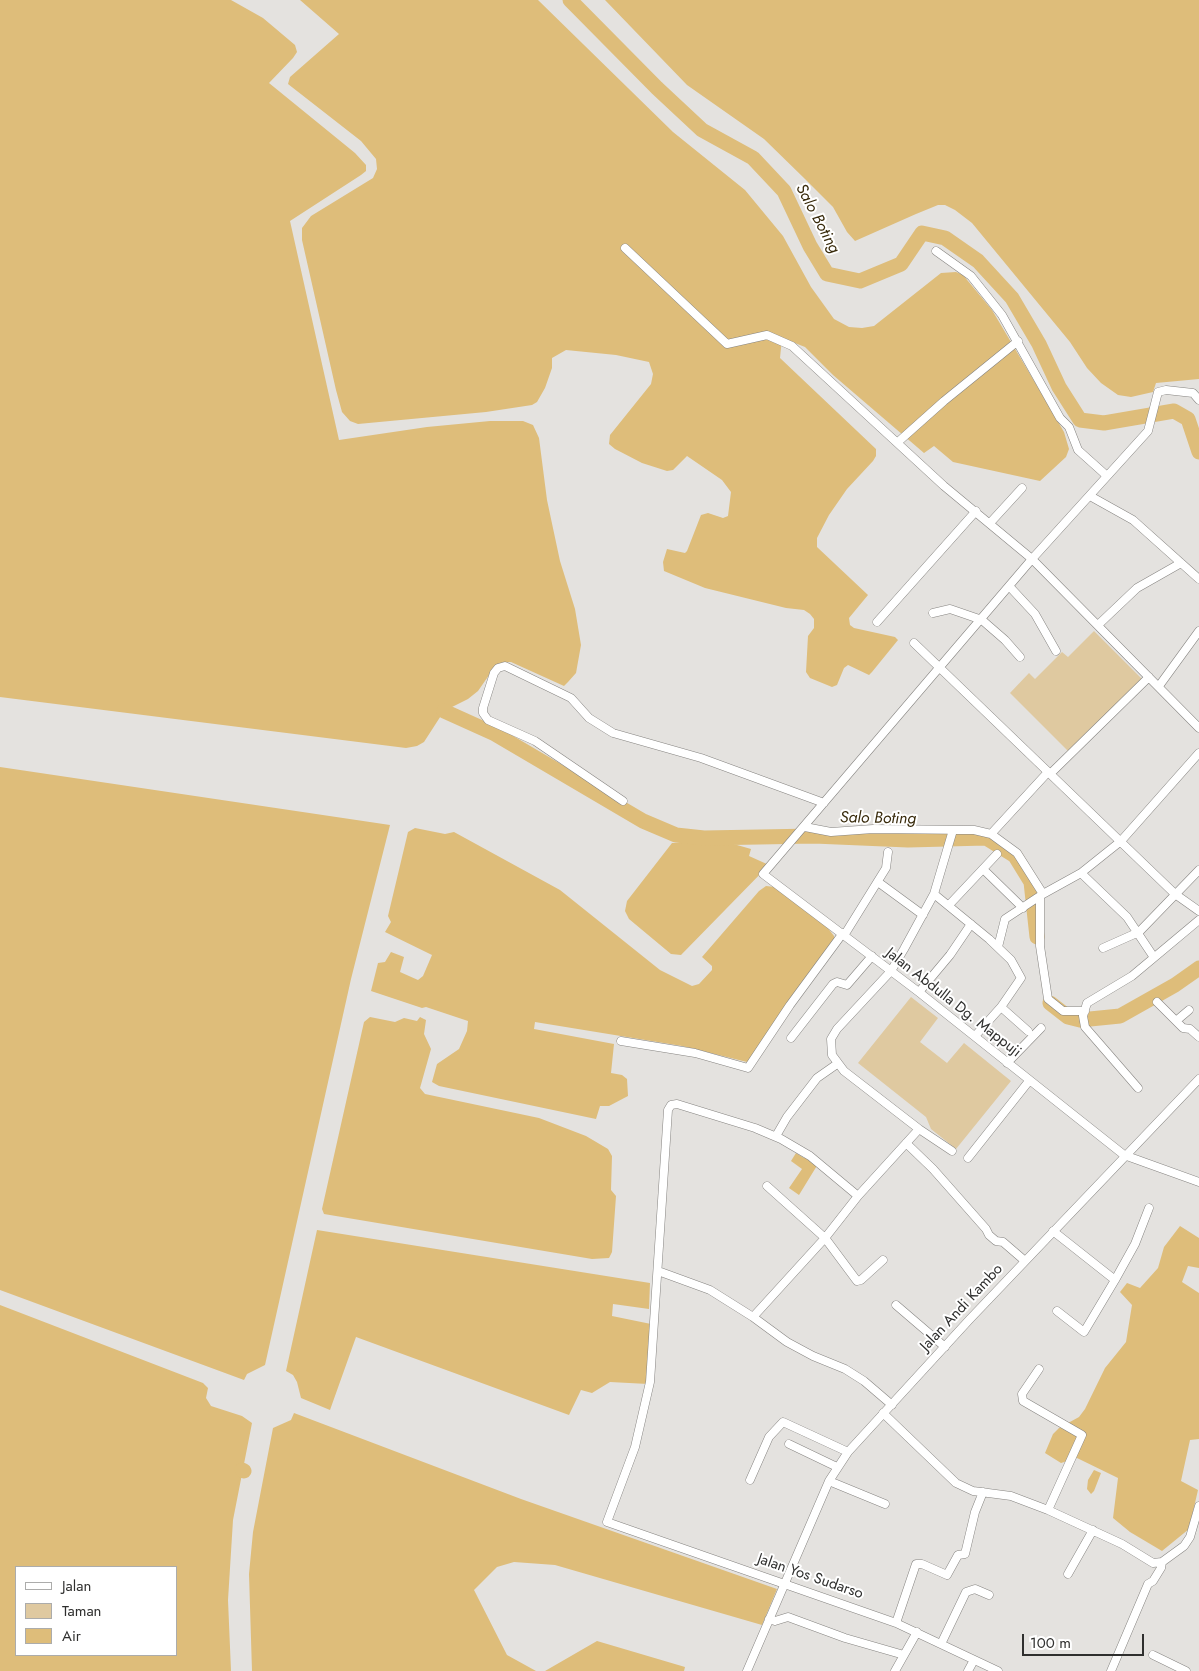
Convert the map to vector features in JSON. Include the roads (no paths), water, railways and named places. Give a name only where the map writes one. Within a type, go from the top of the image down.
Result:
[{"type":"street","points":[[625,248],[727,344],[767,335],[792,346],[944,486],[1032,559],[1199,728]]},
{"type":"street","points":[[936,251],[976,281],[992,305],[1002,315],[1060,418],[1069,427],[1078,450],[1107,476]]},
{"type":"street","points":[[898,442],[944,401],[1018,341]]},
{"type":"street","points":[[804,828],[1032,559],[1150,428],[1158,392],[1166,390],[1198,396]]},
{"type":"street","points":[[990,523],[1022,488]]},
{"type":"street","points":[[1090,496],[1133,520],[1199,579]]},
{"type":"street","points":[[877,622],[976,512]]},
{"type":"street","points":[[1098,625],[1137,588],[1181,562]]},
{"type":"street","points":[[1010,586],[1035,614],[1056,651]]},
{"type":"street","points":[[933,613],[950,609],[982,620],[1005,640],[1020,657]]},
{"type":"street","points":[[1159,686],[1199,631]]},
{"type":"street","points":[[914,643],[1175,894],[1199,910]]},
{"type":"street","points":[[624,802],[535,742],[484,716],[483,708],[494,673],[498,668],[506,666],[571,698],[589,718],[613,733],[701,758],[824,803]]},
{"type":"street","points":[[991,834],[1049,773],[1149,677]]},
{"type":"street","points":[[998,946],[1003,921],[1040,896],[1096,863],[1121,841],[1199,753]]},
{"type":"street","points":[[804,828],[831,832],[873,829],[952,832],[974,830],[991,834],[1017,854],[1040,896],[1040,946],[1048,999],[1063,1011],[1084,1014]]},
{"type":"street","name":"Jalan Abdulla Dg. Mappuji","points":[[804,828],[764,874],[919,992],[1124,1155],[1199,1182]]},
{"type":"street","points":[[952,832],[934,894],[923,915],[891,971],[837,1030],[831,1039],[830,1048],[837,1064],[919,1128],[952,1151]]},
{"type":"street","points":[[621,1041],[695,1053],[748,1068],[785,1012],[844,934],[878,882],[888,861],[888,852]]},
{"type":"street","points":[[949,906],[997,854]]},
{"type":"street","points":[[984,870],[1025,906]]},
{"type":"street","points":[[1104,948],[1139,932],[1199,870]]},
{"type":"street","points":[[1081,873],[1116,904],[1139,932],[1153,956]]},
{"type":"street","points":[[878,882],[923,915]]},
{"type":"street","points":[[934,894],[998,946],[1011,960],[1021,978],[1001,1007],[975,1036]]},
{"type":"street","points":[[1138,1088],[1085,1027],[1084,1014],[1087,1003],[1122,983],[1199,920]]},
{"type":"street","points":[[919,992],[956,946],[970,924]]},
{"type":"street","points":[[791,1038],[833,984],[836,982],[847,985],[872,956]]},
{"type":"street","points":[[1157,1002],[1176,1021],[1199,1037]]},
{"type":"street","points":[[1001,1007],[1028,1031]]},
{"type":"street","points":[[1176,1021],[1189,1010]]},
{"type":"street","points":[[1007,1063],[1041,1028]]},
{"type":"street","points":[[776,1136],[787,1116],[817,1078],[837,1064]]},
{"type":"street","name":"Jalan Andi Kambo","points":[[747,1671],[829,1480],[848,1452],[1124,1155],[1199,1079]]},
{"type":"street","points":[[968,1158],[1029,1081]]},
{"type":"street","points":[[858,1196],[810,1156],[776,1136],[677,1104],[671,1105],[668,1110],[658,1271],[710,1290],[805,1352],[845,1369],[864,1381],[892,1405]]},
{"type":"street","points":[[753,1317],[825,1238],[858,1196],[919,1128]]},
{"type":"street","points":[[906,1143],[933,1169],[986,1229],[989,1235],[1003,1242],[1025,1261]]},
{"type":"street","points":[[767,1186],[825,1238],[858,1281],[883,1260]]},
{"type":"street","points":[[1057,1311],[1084,1332],[1135,1244],[1149,1208]]},
{"type":"street","points":[[1053,1231],[1115,1280]]},
{"type":"street","name":"Jalan Yos Sudarso","points":[[658,1271],[650,1382],[635,1447],[607,1522],[896,1623],[998,1671]]},
{"type":"street","points":[[896,1304],[945,1347]]},
{"type":"street","points":[[1039,1369],[1022,1394],[1023,1401],[1082,1435],[1048,1510]]},
{"type":"street","points":[[883,1414],[952,1480],[961,1486],[1010,1496],[1048,1510],[1093,1530],[1153,1563],[1162,1562],[1184,1546],[1190,1537],[1199,1506]]},
{"type":"street","points":[[750,1480],[769,1437],[783,1422],[848,1452]]},
{"type":"street","points":[[789,1444],[837,1467]]},
{"type":"street","points":[[829,1480],[885,1504]]},
{"type":"street","points":[[896,1623],[916,1564],[922,1564],[947,1575],[958,1555],[965,1554],[975,1512],[983,1492]]},
{"type":"street","points":[[1068,1574],[1093,1530]]},
{"type":"street","points":[[1190,1537],[1199,1537]]},
{"type":"street","points":[[1111,1671],[1148,1584],[1153,1581],[1161,1568],[1162,1562]]},
{"type":"street","points":[[941,1644],[966,1592],[974,1589],[989,1595]]},
{"type":"street","points":[[770,1619],[775,1621],[788,1617],[845,1638],[904,1654]]},
{"type":"street","points":[[895,1671],[917,1632]]},
{"type":"street","points":[[1153,1655],[1186,1671]]},
{"type":"street","points":[[968,1671],[974,1660]]},
{"type":"water","points":[[0,0],[231,0],[263,18],[295,45],[297,52],[293,58],[269,83],[355,153],[366,165],[366,171],[361,175],[290,221],[339,440],[427,427],[490,421],[523,421],[533,425],[539,438],[547,500],[560,561],[575,609],[581,645],[576,673],[564,686],[511,662],[504,662],[494,668],[478,691],[468,699],[444,711],[424,742],[417,746],[406,748],[0,697]]},
{"type":"water","points":[[300,0],[538,0],[673,132],[745,190],[783,236],[811,287],[834,319],[849,327],[862,328],[874,326],[941,273],[956,272],[963,275],[992,310],[1064,432],[1069,449],[1066,457],[1040,481],[953,462],[934,446],[924,453],[833,375],[805,347],[782,338],[780,358],[876,449],[876,456],[873,461],[847,489],[829,515],[817,538],[817,547],[868,595],[849,618],[850,625],[854,628],[895,637],[898,640],[869,675],[848,665],[844,668],[837,685],[832,687],[810,678],[806,672],[808,636],[814,628],[814,619],[810,614],[804,610],[786,608],[705,588],[664,571],[663,562],[667,549],[685,553],[687,551],[701,515],[708,513],[723,518],[728,516],[731,492],[722,480],[687,456],[673,470],[667,471],[642,463],[609,444],[610,435],[651,384],[653,374],[649,362],[616,355],[566,350],[552,358],[552,368],[545,388],[537,402],[532,405],[486,412],[358,424],[350,421],[342,412],[336,390],[302,240],[302,228],[311,216],[373,178],[377,169],[376,159],[361,141],[288,84],[290,77],[339,34]]},
{"type":"water","points":[[605,0],[1199,0],[1199,379],[1156,383],[1153,392],[1131,397],[1118,395],[1101,383],[1087,368],[1070,342],[972,223],[945,205],[938,205],[855,241],[847,232],[833,207],[764,139],[687,85]]},
{"type":"water","points":[[0,767],[390,825],[351,979],[265,1365],[247,1374],[244,1380],[0,1290]]},
{"type":"water","points":[[415,828],[445,834],[454,832],[560,890],[660,970],[692,986],[699,984],[712,970],[712,966],[702,957],[759,891],[766,886],[775,887],[827,927],[834,936],[834,941],[771,1026],[751,1060],[747,1062],[682,1046],[535,1022],[534,1029],[614,1044],[611,1073],[622,1075],[627,1079],[628,1096],[609,1106],[600,1106],[596,1119],[439,1086],[432,1082],[437,1064],[459,1049],[467,1031],[468,1021],[371,991],[378,963],[385,962],[391,952],[404,957],[400,972],[418,980],[423,976],[432,955],[385,932],[391,922],[388,916],[408,832]]},
{"type":"water","points":[[672,843],[737,845],[751,849],[749,856],[769,865],[681,955],[671,954],[629,919],[625,911],[627,901]]},
{"type":"water","points":[[370,1017],[395,1022],[404,1018],[417,1021],[420,1017],[426,1020],[424,1034],[431,1049],[420,1088],[425,1094],[539,1118],[586,1136],[608,1149],[612,1156],[611,1190],[616,1196],[612,1252],[609,1258],[592,1259],[324,1214],[322,1209],[364,1022]]},
{"type":"water","points":[[796,1153],[804,1158],[806,1155],[818,1164],[799,1195],[789,1188],[802,1169],[791,1161]]},
{"type":"water","points":[[1180,1226],[1199,1238],[1199,1268],[1188,1266],[1182,1282],[1199,1293],[1199,1439],[1190,1440],[1181,1481],[1198,1490],[1189,1529],[1162,1551],[1130,1532],[1113,1518],[1118,1478],[1077,1458],[1061,1463],[1045,1453],[1053,1434],[1059,1428],[1079,1417],[1085,1409],[1105,1368],[1126,1342],[1132,1305],[1120,1292],[1127,1283],[1140,1288],[1158,1268],[1164,1247]]},
{"type":"water","points":[[317,1230],[650,1283],[649,1309],[613,1304],[612,1316],[651,1324],[648,1384],[610,1382],[592,1393],[581,1390],[569,1415],[356,1337],[330,1410],[301,1398],[297,1382],[293,1375],[286,1371]]},
{"type":"water","points":[[0,1305],[203,1383],[208,1388],[206,1398],[211,1406],[242,1416],[252,1423],[233,1520],[228,1600],[231,1671],[0,1671]]},
{"type":"water","points":[[294,1413],[521,1499],[777,1589],[762,1625],[555,1565],[514,1562],[497,1567],[474,1590],[507,1655],[536,1671],[252,1671],[249,1574],[253,1532],[273,1428],[291,1420]]},
{"type":"water","points":[[1094,1470],[1101,1473],[1091,1494],[1087,1489],[1088,1480]]},
{"type":"water","points":[[597,1641],[685,1667],[684,1671],[545,1671]]},
{"type":"waterway","name":"Salo Boting","points":[[570,0],[657,88],[702,130],[753,158],[784,191],[810,246],[827,274],[860,281],[901,264],[922,233],[945,238],[978,261],[1012,298],[1039,344],[1059,387],[1080,420],[1104,423],[1174,411],[1188,419],[1199,452]]},
{"type":"waterway","name":"Salo Boting","points":[[444,711],[495,734],[643,821],[676,835],[704,838],[814,836],[908,840],[986,838],[1015,856],[1031,882],[1037,937]]},
{"type":"waterway","name":"Salo Boting","points":[[1050,1003],[1068,1017],[1080,1020],[1120,1016],[1175,985],[1199,968]]}]
